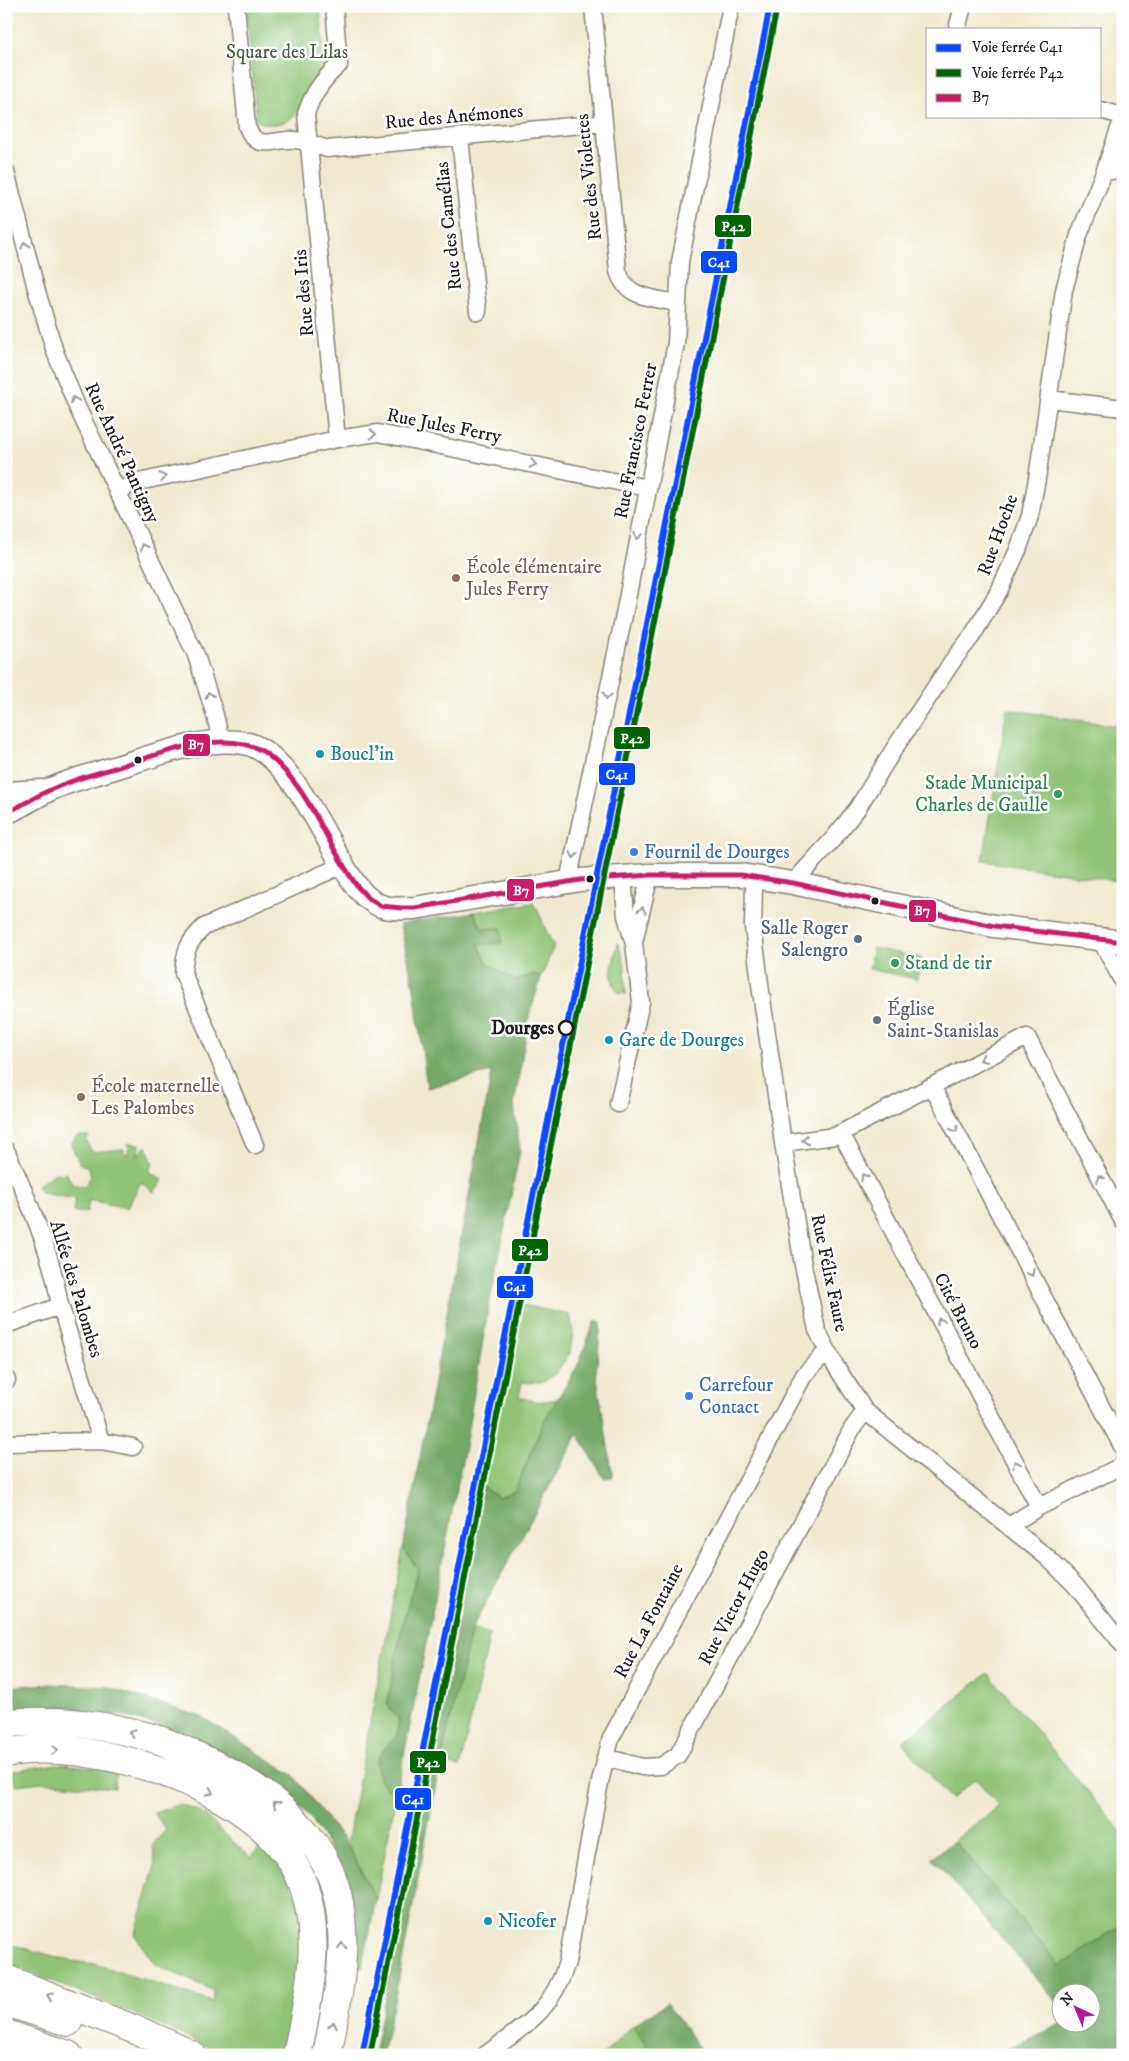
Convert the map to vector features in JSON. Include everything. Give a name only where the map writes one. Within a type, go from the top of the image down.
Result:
[{"type":"highway","points":[[6,1723],[43,1720],[86,1724],[158,1739],[239,1777],[266,1796],[293,1819],[310,1839],[326,1865],[337,1893],[341,1925],[342,1958],[338,1995],[327,2055]]},
{"type":"highway","points":[[6,1753],[35,1750],[80,1751],[123,1759],[161,1770],[179,1776],[216,1796],[251,1820],[275,1841],[294,1864],[300,1876],[309,1902],[312,1925],[311,1967],[297,2055]]},
{"type":"highway","points":[[6,1979],[151,2036],[192,2055]]},
{"type":"highway","points":[[6,2002],[167,2055]]},
{"type":"highway","points":[[6,2034],[68,2055]]},
{"type":"street","points":[[236,6],[247,126],[250,136],[262,142],[294,140],[310,143],[306,114],[323,80],[339,65],[334,6]]},
{"type":"street","name":"Rue des Violettes","points":[[593,6],[618,271],[621,282],[637,294],[678,303]]},
{"type":"street","name":"Rue Francisco Ferrer","points":[[568,882],[625,610],[676,344],[680,262],[731,6]]},
{"type":"street","points":[[957,28],[963,6]]},
{"type":"street","points":[[1102,111],[1123,117]]},
{"type":"street","name":"Rue Hoche","points":[[793,883],[857,809],[894,749],[954,659],[972,636],[999,590],[1018,550],[1030,516],[1050,399],[1064,290],[1079,235],[1123,117]]},
{"type":"street","name":"Rue des Anémones","points":[[310,143],[327,149],[603,123]]},
{"type":"street","name":"Rue des Camélias","points":[[460,137],[478,312]]},
{"type":"street","name":"Rue des Iris","points":[[310,143],[337,439]]},
{"type":"street","points":[[1104,172],[1123,169]]},
{"type":"street","name":"Rue André Pantigny","points":[[6,172],[36,288],[55,352],[78,409],[196,655],[222,742]]},
{"type":"street","points":[[1050,399],[1123,408]]},
{"type":"street","name":"Rue Jules Ferry","points":[[117,492],[134,483],[337,439],[378,433],[647,488]]},
{"type":"street","points":[[6,813],[49,790],[75,780],[162,754],[197,745],[222,742],[243,743],[276,761],[308,805],[353,883],[371,901],[382,906],[415,908],[596,879],[650,875],[709,874],[757,876],[994,926],[1123,942]]},
{"type":"street","points":[[6,793],[49,790]]},
{"type":"street","points":[[255,1144],[183,974],[185,952],[192,938],[204,927],[343,865]]},
{"type":"street","points":[[634,944],[650,875]]},
{"type":"street","name":"Rue Félix Faure","points":[[757,876],[754,888],[753,927],[783,1143],[817,1330],[827,1351],[865,1411],[1048,1558],[1074,1585],[1123,1645]]},
{"type":"street","points":[[618,1104],[641,1002],[634,944],[626,916],[623,877]]},
{"type":"street","points":[[1100,939],[1123,982]]},
{"type":"street","points":[[783,1143],[835,1136],[1027,1037],[1123,1221]]},
{"type":"street","points":[[932,1086],[1123,1448]]},
{"type":"street","name":"Cité Bruno","points":[[841,1133],[1039,1507]]},
{"type":"street","name":"Allée des Palombes","points":[[6,1150],[26,1195],[56,1281],[60,1306],[101,1441]]},
{"type":"street","points":[[6,1325],[60,1306]]},
{"type":"street","name":"Rue La Fontaine","points":[[485,2055],[527,2024],[553,1997],[563,1976],[605,1757],[618,1722],[804,1375],[827,1351]]},
{"type":"street","name":"Rue Victor Hugo","points":[[605,1757],[642,1768],[661,1766],[678,1755],[852,1428],[865,1411]]},
{"type":"street","points":[[6,1443],[101,1441],[133,1447]]},
{"type":"street","points":[[1010,1528],[1015,1522],[1039,1507],[1123,1465]]},
{"type":"green space","name":"Square des Lilas","points":[[246,6],[320,6],[325,62],[295,115],[282,123],[266,124],[257,120]]},
{"type":"green space","name":"Stade Municipal Charles de Gaulle","points":[[1007,709],[1123,727],[1123,882],[983,861]]},
{"type":"green space","points":[[533,903],[554,946],[541,978],[534,974],[515,981],[488,964],[478,944],[501,928],[482,929],[474,912]]},
{"type":"green space","points":[[474,912],[482,929],[501,928],[502,943],[478,944],[488,964],[515,981],[535,974],[541,978],[529,1016],[514,1105],[520,1150],[487,1316],[465,1446],[396,1796],[380,1782],[376,1761],[397,1735],[399,1720],[387,1704],[402,1626],[418,1569],[403,1548],[492,1072],[427,1088],[414,988],[400,924]]},
{"type":"green space","points":[[618,943],[625,966],[626,994],[619,993],[615,987],[612,975]]},
{"type":"green space","name":"Stand de tir","points":[[873,948],[921,958],[917,979],[869,969]]},
{"type":"green space","points":[[77,1136],[89,1136],[86,1140],[92,1152],[123,1149],[128,1154],[129,1143],[139,1144],[138,1155],[146,1146],[153,1163],[149,1171],[163,1180],[154,1192],[141,1182],[127,1208],[89,1200],[87,1212],[73,1212],[75,1199],[42,1193],[37,1186],[55,1173],[67,1174],[73,1185],[85,1186],[91,1176],[87,1166],[80,1164],[71,1144]]},
{"type":"green space","points":[[522,1305],[570,1315],[573,1331],[570,1353],[555,1374],[541,1383],[522,1382],[519,1397],[538,1402],[557,1399],[542,1426],[515,1491],[498,1498],[482,1486],[506,1352],[513,1353]]},
{"type":"green space","points":[[595,1320],[601,1322],[596,1373],[613,1477],[604,1478],[578,1434],[472,1628],[440,1763],[401,1968],[382,2055],[374,2055],[462,1602],[482,1486],[498,1498],[515,1491],[544,1421],[577,1367]]},
{"type":"green space","points":[[403,1548],[418,1569],[402,1626],[397,1735],[388,1744],[380,1782],[396,1796],[376,1899],[347,1844]]},
{"type":"green space","points":[[472,1628],[490,1634],[460,1767],[440,1763]]},
{"type":"green space","points":[[988,1673],[1123,1834],[1123,1924],[1060,1966],[954,1841],[999,1806],[976,1779],[951,1799],[902,1742]]},
{"type":"green space","points":[[50,1684],[109,1687],[202,1717],[293,1775],[347,1844],[376,1899],[362,1968],[352,1968],[332,1852],[309,1816],[276,1784],[223,1752],[178,1731],[119,1715],[58,1707],[6,1711],[6,1687]]},
{"type":"green space","points":[[57,1764],[116,1769],[115,1788],[41,1782],[16,1785],[11,1771]]},
{"type":"green space","points":[[180,1804],[201,1812],[251,1858],[261,1845],[276,1859],[294,1891],[302,1918],[298,1986],[285,2055],[226,2055],[143,2017],[6,1963],[6,1939],[13,1945],[71,1961],[95,1964],[212,2002],[214,1991],[155,1964],[135,1936],[155,1865],[153,1844],[166,1830],[154,1813]]},
{"type":"green space","points":[[954,1841],[1060,1966],[1123,1924],[1123,2055],[993,2055],[1052,2028],[1052,2034],[1102,2034],[1102,1984],[1052,1984],[1052,1997],[932,1858]]},
{"type":"green space","points":[[667,2003],[704,2055],[653,2055],[633,2025]]},
{"type":"green space","points":[[633,2025],[653,2055],[603,2055]]},
{"type":"rail line","name":"C41","points":[[362,2055],[770,6]]},
{"type":"rail line","name":"P42","points":[[370,2055],[777,7]]},
{"type":"transit line","name":"B7","points":[[6,813],[44,793],[80,778],[153,755],[194,745],[234,742],[252,746],[268,755],[283,768],[306,800],[357,886],[368,898],[381,906],[415,908],[580,880],[650,875],[741,875],[793,883],[994,926],[1123,942]]},
{"type":"place","name":"École élémentaire Jules Ferry","points":[[456,578]]},
{"type":"place","name":"Boucl'in","points":[[320,754]]},
{"type":"place","name":"Stade Municipal Charles de Gaulle","points":[[1058,794]]},
{"type":"place","name":"Fournil de Dourges","points":[[634,852]]},
{"type":"place","name":"Salle Roger Salengro","points":[[858,939]]},
{"type":"place","name":"Stand de tir","points":[[895,963]]},
{"type":"place","name":"Église Saint-Stanislas","points":[[877,1020]]},
{"type":"place","name":"Dourges","points":[[566,1028]]},
{"type":"place","name":"Gare de Dourges","points":[[609,1040]]},
{"type":"place","name":"École maternelle Les Palombes","points":[[81,1097]]},
{"type":"place","name":"Carrefour Contact","points":[[689,1396]]},
{"type":"place","name":"Nicofer","points":[[488,1921]]}]
